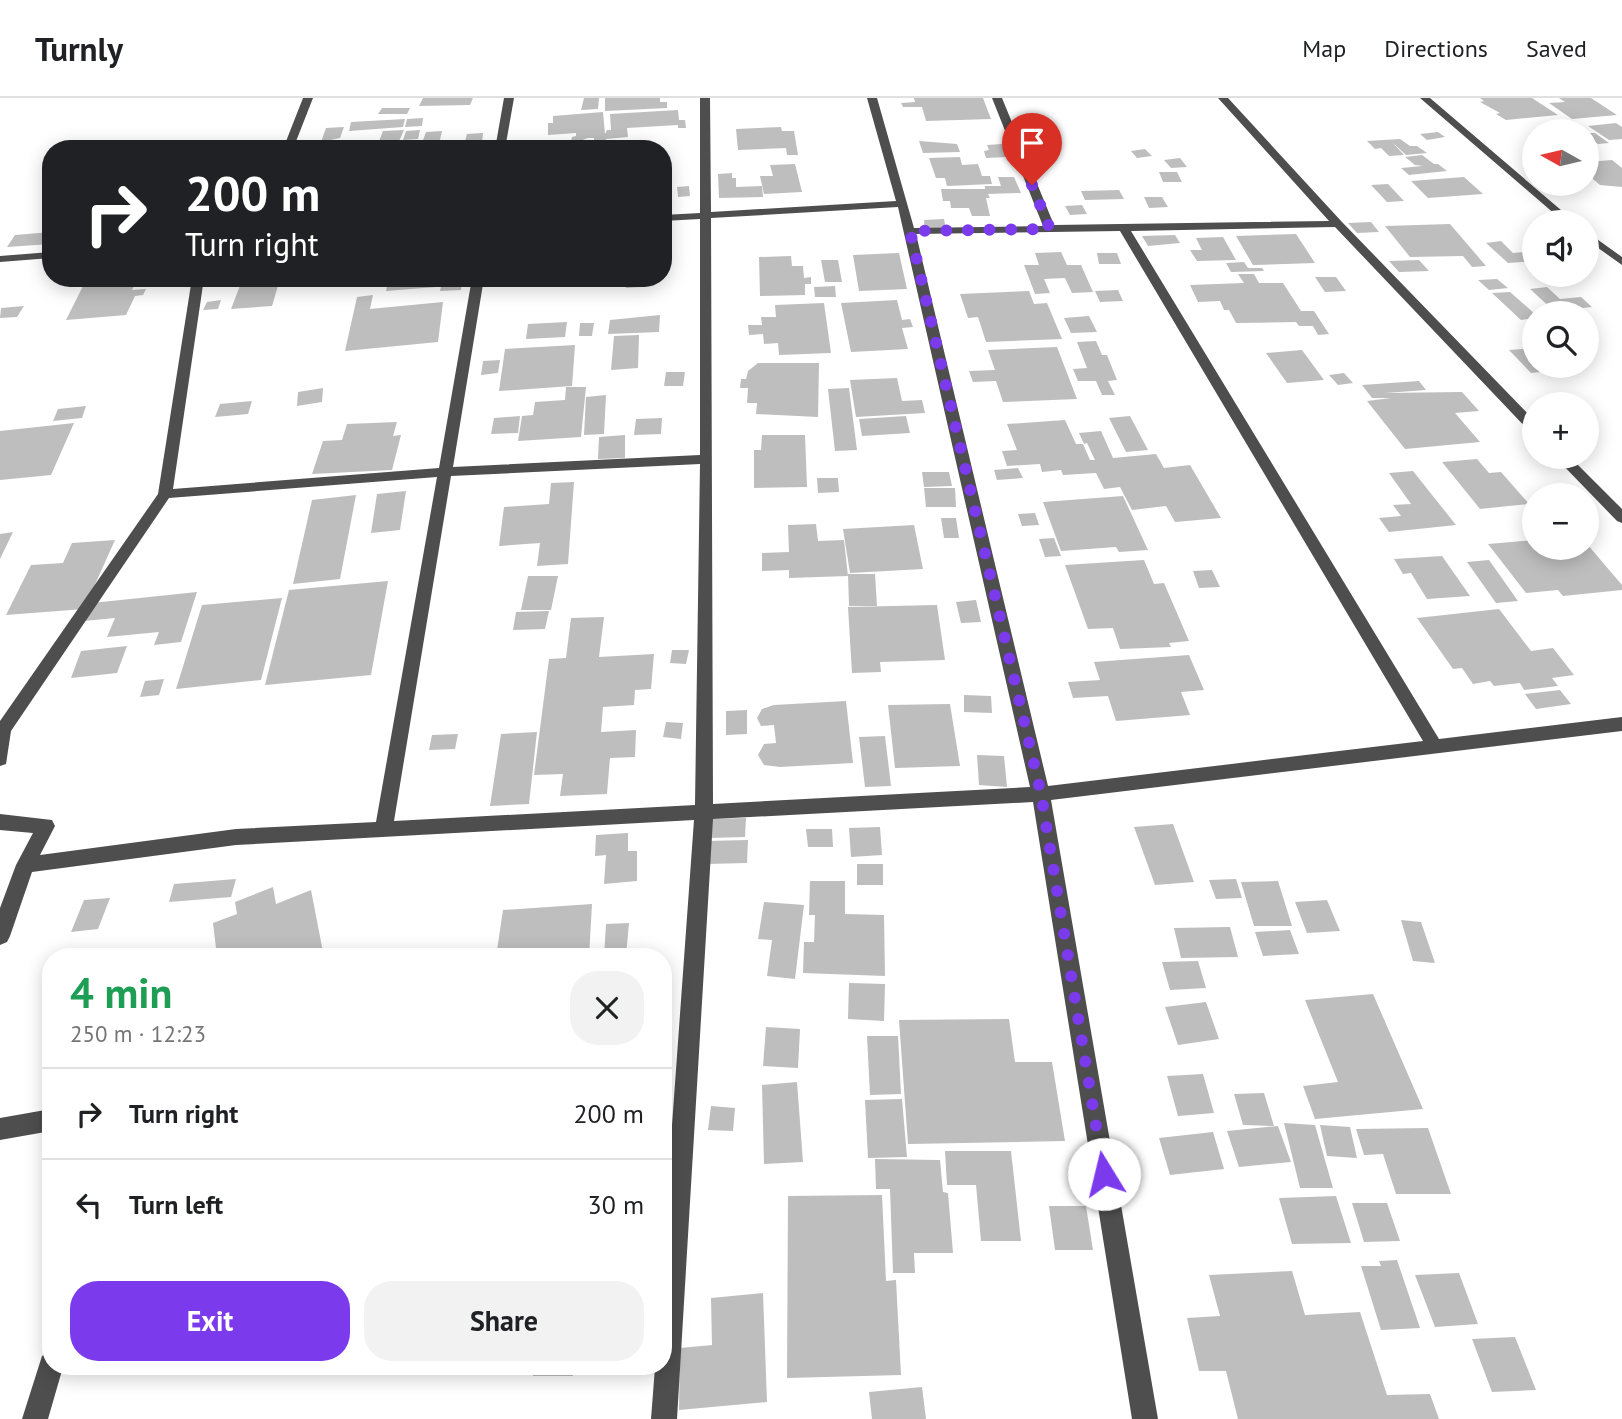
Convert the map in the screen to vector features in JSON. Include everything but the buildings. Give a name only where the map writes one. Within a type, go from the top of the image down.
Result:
[{"type":"street","points":[[292,140],[308,98]]},
{"type":"street","points":[[502,140],[509,98]]},
{"type":"street","points":[[672,1298],[704,813],[707,459],[705,98]]},
{"type":"street","points":[[872,98],[910,231],[1041,794],[1144,1419]]},
{"type":"street","points":[[997,98],[1050,229]]},
{"type":"street","points":[[1224,98],[1237,98]]},
{"type":"street","points":[[1224,98],[1338,224],[1522,415]]},
{"type":"street","points":[[1424,98],[1556,210]]},
{"type":"street","points":[[672,217],[901,204]]},
{"type":"street","points":[[910,231],[1338,224]]},
{"type":"street","points":[[1124,228],[1434,745]]},
{"type":"street","points":[[1599,244],[1622,262]]},
{"type":"street","points":[[0,259],[42,256]]},
{"type":"street","points":[[0,759],[3,730],[165,494],[197,287]]},
{"type":"street","points":[[384,828],[477,287]]},
{"type":"street","points":[[165,494],[446,472],[707,459]]},
{"type":"street","points":[[1574,469],[1622,518]]},
{"type":"street","points":[[25,865],[236,837],[1041,794],[1622,724]]},
{"type":"street","points":[[0,822],[46,826],[25,865],[0,936]]},
{"type":"street","points":[[0,1129],[42,1122]]},
{"type":"street","points":[[35,1419],[48,1375]]},
{"type":"street","points":[[664,1419],[667,1375]]},
{"type":"route","points":[[1032,185],[1050,229],[910,231],[1041,794],[1104,1174]]}]
